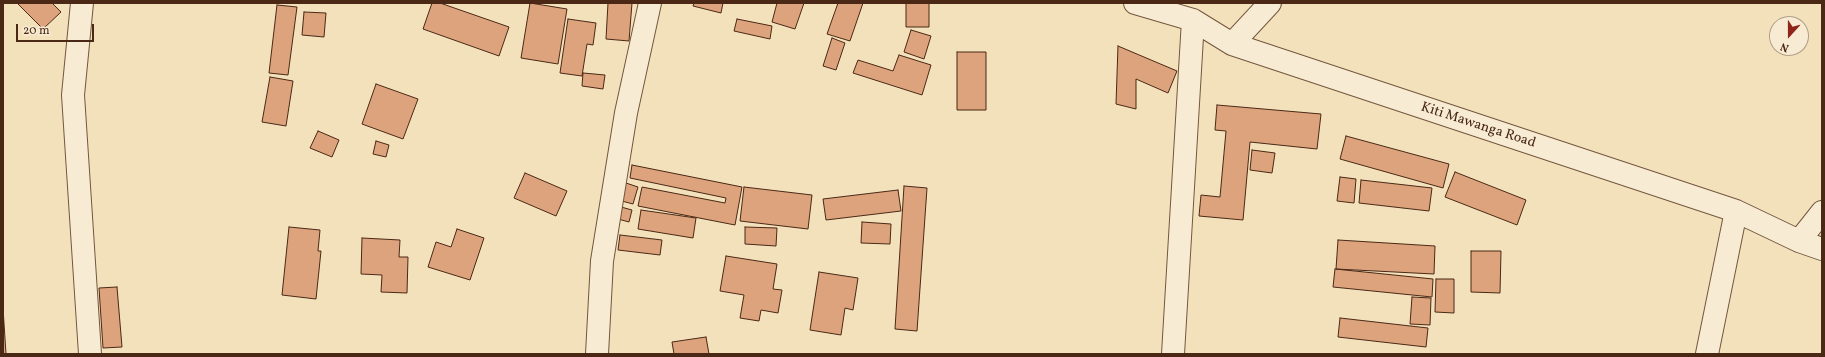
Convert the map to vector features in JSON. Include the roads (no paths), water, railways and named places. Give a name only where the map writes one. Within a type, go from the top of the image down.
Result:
[{"type":"street","points":[[82,3],[73,95],[90,354]]},
{"type":"street","points":[[597,354],[602,261],[626,113],[650,3]]},
{"type":"street","name":"Kiti Mawanga Road","points":[[1135,3],[1193,20],[1232,44],[1736,211],[1799,241],[1822,249]]},
{"type":"street","points":[[1232,44],[1270,3]]},
{"type":"street","points":[[1173,354],[1193,20]]},
{"type":"street","points":[[1707,354],[1736,211]]},
{"type":"street","points":[[1799,241],[1822,212]]}]
